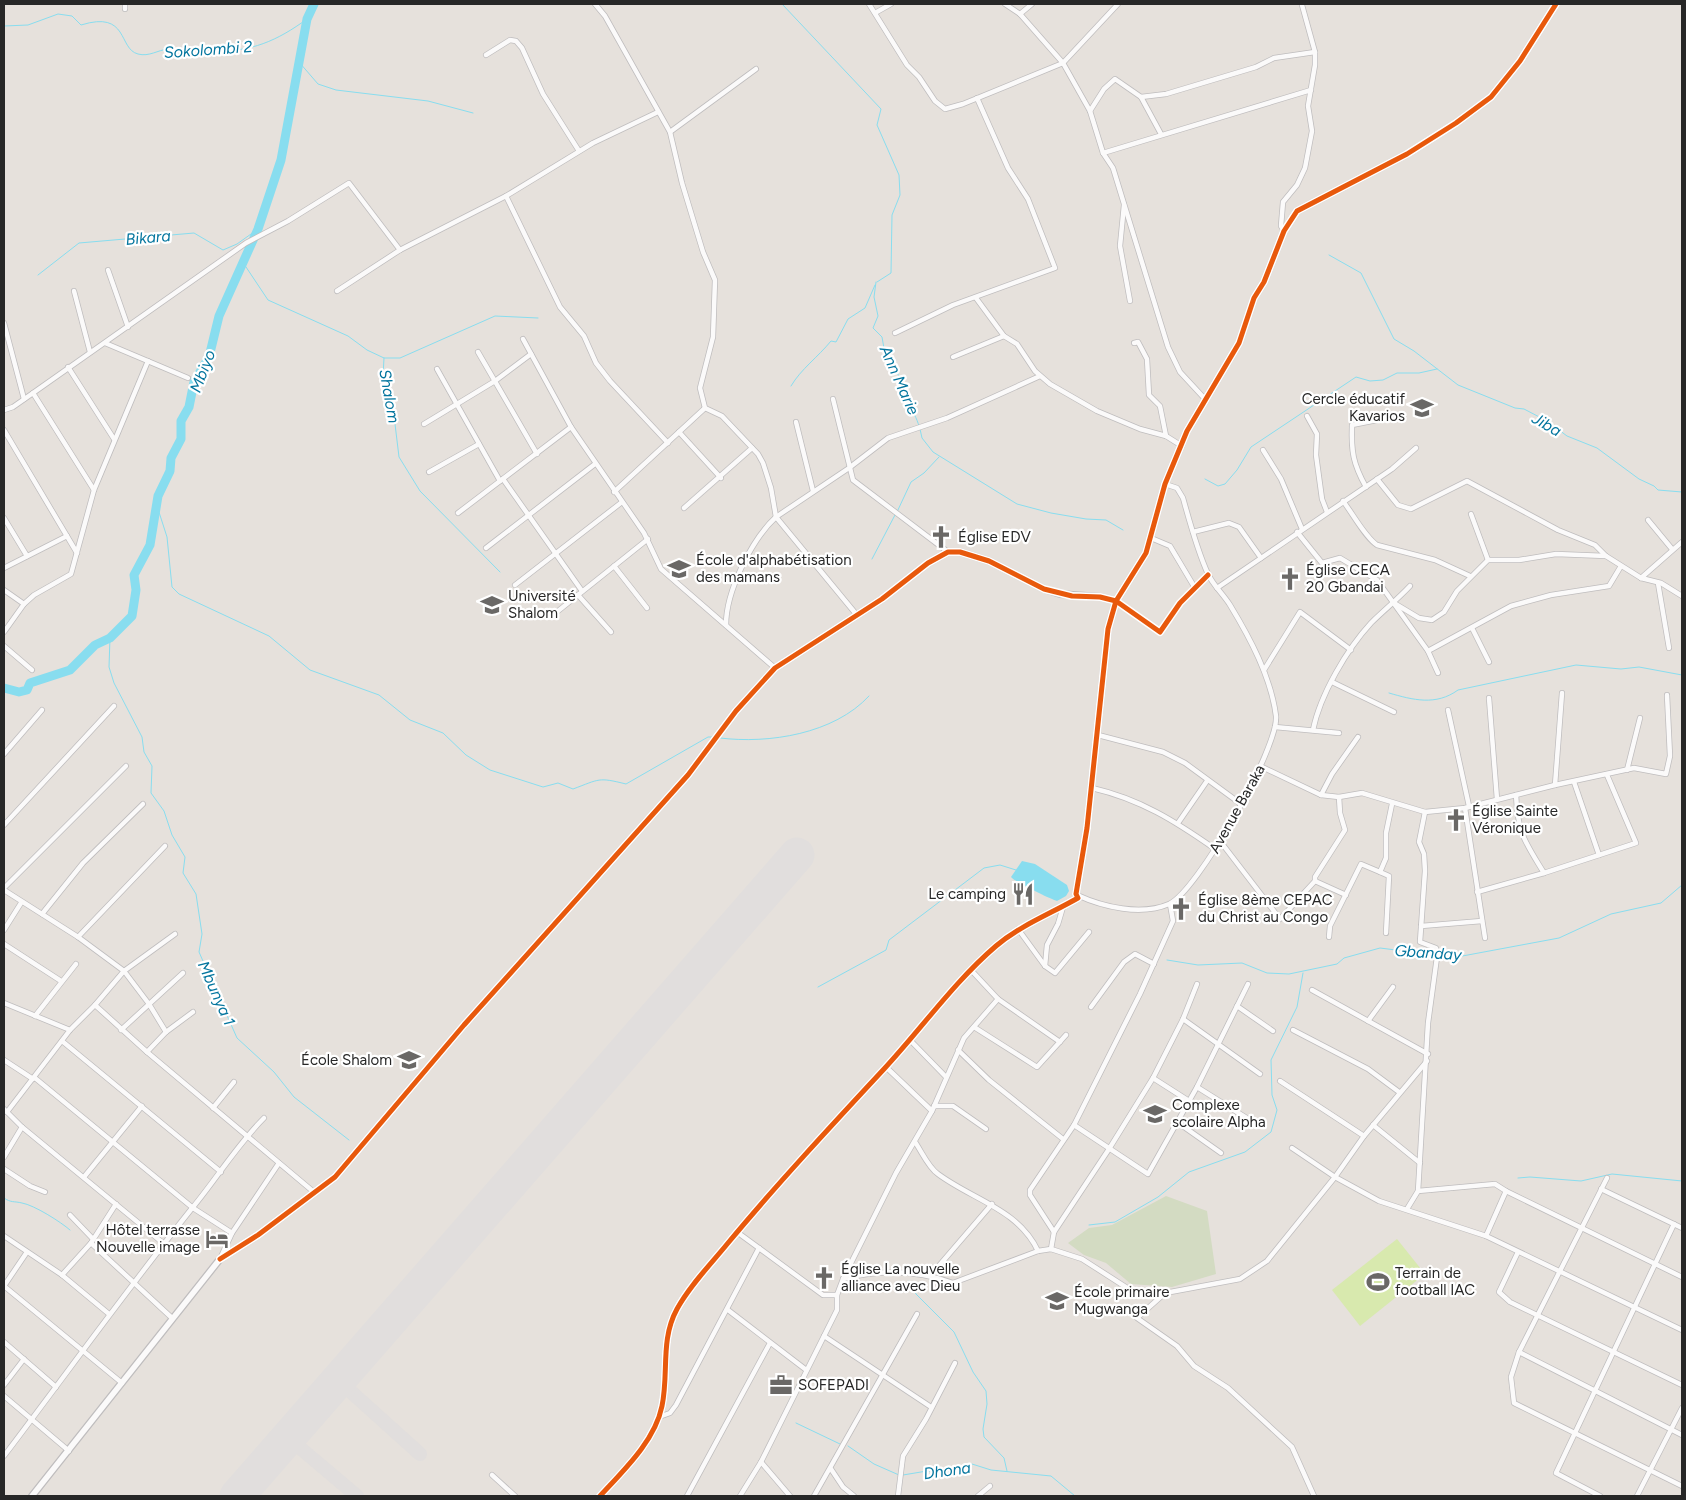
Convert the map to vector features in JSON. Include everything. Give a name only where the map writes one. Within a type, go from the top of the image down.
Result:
[{"type":"street","points":[[595,4],[606,16],[670,132],[682,182],[703,252],[715,280],[712,337],[700,388],[705,408]]},
{"type":"street","points":[[869,4],[906,65],[919,77],[935,101],[944,109],[977,98],[1063,63],[1118,4]]},
{"type":"street","points":[[875,13],[891,4]]},
{"type":"street","points":[[1006,4],[1020,14],[1063,63],[1090,111],[1103,153],[1113,168],[1168,347],[1180,372],[1205,399]]},
{"type":"street","points":[[1020,14],[1032,4]]},
{"type":"street","points":[[601,1496],[649,1436],[659,1417],[662,1404],[664,1353],[669,1327],[685,1295],[809,1148],[886,1067],[971,970],[1018,929],[1078,898],[1076,894],[1092,788],[1108,628],[1116,601],[1146,553],[1165,484],[1187,431],[1239,343],[1254,298],[1264,282],[1284,231],[1297,211],[1307,204],[1407,154],[1456,123],[1491,97],[1520,61],[1556,4]]},
{"type":"street","points":[[1284,231],[1281,226],[1283,202],[1297,184],[1305,168],[1312,131],[1308,106],[1315,52],[1302,6]]},
{"type":"street","points":[[486,55],[510,40],[516,41],[522,48],[542,94],[579,151]]},
{"type":"street","points":[[1141,97],[1166,94],[1256,67],[1274,58],[1315,52]]},
{"type":"street","points":[[670,132],[756,69]]},
{"type":"street","points":[[1090,111],[1104,89],[1115,78],[1141,97],[1161,134]]},
{"type":"street","points":[[1103,153],[1311,90]]},
{"type":"street","points":[[895,333],[953,305],[1055,268],[1032,207],[1008,168],[977,98]]},
{"type":"street","points":[[337,291],[400,250],[506,196],[579,151],[658,112]]},
{"type":"street","points":[[4,410],[33,393],[246,243],[349,183],[400,250]]},
{"type":"street","points":[[506,196],[560,307],[584,336],[596,363],[610,381],[668,443]]},
{"type":"street","points":[[1124,202],[1120,246],[1130,301]]},
{"type":"street","points":[[108,270],[128,326]]},
{"type":"street","points":[[74,291],[90,352]]},
{"type":"street","points":[[976,298],[1004,336],[1017,344],[1040,376],[1097,410],[1140,429],[1166,436],[1182,446]]},
{"type":"street","points":[[4,323],[24,399]]},
{"type":"street","points":[[953,357],[1004,336]]},
{"type":"street","points":[[523,339],[571,427],[648,539],[661,569],[775,668]]},
{"type":"street","points":[[1134,342],[1138,342],[1147,359],[1147,388],[1149,395],[1160,406],[1166,436]]},
{"type":"street","points":[[105,343],[188,378]]},
{"type":"street","points":[[478,352],[536,454]]},
{"type":"street","points":[[424,424],[457,406],[532,354]]},
{"type":"street","points":[[4,632],[24,604],[34,595],[71,574],[94,490],[148,361]]},
{"type":"street","points":[[68,367],[114,439]]},
{"type":"street","points":[[437,369],[479,444],[502,480],[582,591]]},
{"type":"street","points":[[726,626],[726,609],[741,572],[767,526],[776,517],[850,468],[888,438],[948,418],[1040,376]]},
{"type":"street","points":[[33,393],[94,490]]},
{"type":"street","points":[[833,400],[853,480],[948,552]]},
{"type":"street","points":[[614,492],[705,408]]},
{"type":"street","points":[[705,408],[722,416],[752,448],[763,463],[776,517],[856,614]]},
{"type":"street","points":[[1307,416],[1317,434],[1316,455],[1321,490],[1327,512]]},
{"type":"street","points":[[1366,486],[1355,466],[1352,425],[1377,420]]},
{"type":"street","points":[[796,422],[813,491]]},
{"type":"street","points":[[458,513],[571,427]]},
{"type":"street","points":[[4,430],[77,554]]},
{"type":"street","points":[[679,432],[721,478]]},
{"type":"street","points":[[429,472],[479,444]]},
{"type":"street","points":[[684,508],[721,478],[752,448]]},
{"type":"street","points":[[1217,588],[1377,479],[1416,448]]},
{"type":"street","points":[[1263,450],[1282,479],[1302,529]]},
{"type":"street","points":[[486,548],[596,464]]},
{"type":"street","points":[[1377,479],[1398,505],[1411,509],[1467,481],[1558,530],[1595,545],[1606,556],[1641,578],[1658,583],[1682,596]]},
{"type":"street","name":"Avenue Baraka","points":[[1165,484],[1176,488],[1183,498],[1208,575],[1245,631],[1264,670],[1276,717],[1275,727],[1262,767],[1220,841],[1181,896],[1170,904]]},
{"type":"street","points":[[1343,501],[1362,526],[1369,540],[1376,546],[1435,560],[1470,576]]},
{"type":"street","points":[[515,585],[622,502]]},
{"type":"street","points":[[1471,514],[1488,560]]},
{"type":"street","points":[[4,518],[27,556]]},
{"type":"street","points":[[1648,520],[1672,550]]},
{"type":"street","points":[[1193,532],[1229,523],[1239,527],[1261,558]]},
{"type":"street","points":[[1297,532],[1322,564],[1340,558],[1377,580],[1428,651],[1438,673]]},
{"type":"street","points":[[4,568],[67,536]]},
{"type":"street","points":[[1150,538],[1170,546],[1195,588]]},
{"type":"street","points":[[553,615],[648,539]]},
{"type":"street","points":[[1641,578],[1682,542]]},
{"type":"street","points":[[220,1259],[258,1234],[335,1177],[464,1025],[688,775],[736,711],[775,668],[882,599],[928,563],[948,552],[960,552],[989,561],[1044,589],[1060,594],[1100,597],[1116,601],[1160,632],[1170,615],[1208,575]]},
{"type":"street","points":[[1394,603],[1419,618],[1432,620],[1444,612],[1470,576],[1488,560],[1519,560],[1556,554],[1606,556]]},
{"type":"street","points":[[614,566],[647,608]]},
{"type":"street","points":[[1428,651],[1511,606],[1554,594],[1608,586],[1621,566]]},
{"type":"street","points":[[1658,583],[1669,648]]},
{"type":"street","points":[[1312,730],[1317,708],[1351,650],[1371,624],[1410,586]]},
{"type":"street","points":[[4,590],[24,604]]},
{"type":"street","points":[[578,595],[611,632]]},
{"type":"street","points":[[1264,670],[1300,612],[1351,650]]},
{"type":"street","points":[[1472,628],[1489,662]]},
{"type":"street","points":[[4,646],[32,670]]},
{"type":"street","points":[[1332,682],[1394,712]]},
{"type":"street","points":[[1555,785],[1562,693]]},
{"type":"street","points":[[1262,767],[1296,786],[1321,795],[1339,797],[1362,793],[1392,804],[1425,812],[1467,807],[1634,768],[1666,774],[1670,756],[1668,695]]},
{"type":"street","points":[[1489,698],[1497,799]]},
{"type":"street","points":[[4,825],[114,706]]},
{"type":"street","points":[[4,754],[42,710]]},
{"type":"street","points":[[1448,710],[1467,807],[1485,938]]},
{"type":"street","points":[[1626,770],[1640,718]]},
{"type":"street","points":[[1275,727],[1340,733]]},
{"type":"street","points":[[1098,735],[1163,752],[1185,763],[1241,804]]},
{"type":"street","points":[[1321,795],[1332,774],[1358,737]]},
{"type":"street","points":[[126,766],[4,889],[21,903],[78,937],[124,971],[149,1004],[166,1032]]},
{"type":"street","points":[[1478,892],[1544,873],[1636,842],[1607,775]]},
{"type":"street","points":[[1178,823],[1207,780]]},
{"type":"street","points":[[1574,782],[1599,855]]},
{"type":"street","points":[[1092,788],[1122,795],[1178,823],[1215,848]]},
{"type":"street","points":[[1516,795],[1518,825],[1522,837],[1544,873]]},
{"type":"street","points":[[1220,841],[1280,919],[1315,881],[1314,876],[1345,830],[1340,813],[1339,797]]},
{"type":"street","points":[[42,914],[84,862],[143,804]]},
{"type":"street","points":[[1380,872],[1386,858],[1386,833],[1392,804]]},
{"type":"street","points":[[1407,1209],[1418,1190],[1428,1054],[1428,1023],[1437,955],[1436,948],[1420,942],[1426,871],[1424,854],[1418,842],[1425,812]]},
{"type":"street","points":[[78,937],[164,846]]},
{"type":"street","points":[[1329,937],[1330,926],[1362,864],[1389,876],[1386,933]]},
{"type":"street","points":[[1315,881],[1346,895]]},
{"type":"street","points":[[1054,1232],[1030,1195],[1030,1190],[1074,1125],[1154,964],[1173,921],[1170,904],[1156,908],[1117,908],[1092,902],[1076,894]]},
{"type":"street","points":[[4,930],[21,903]]},
{"type":"street","points":[[1045,966],[1047,945],[1058,924],[1063,907]]},
{"type":"street","points":[[1421,926],[1482,922]]},
{"type":"street","points":[[1018,929],[1045,966],[1055,973],[1090,932]]},
{"type":"street","points":[[163,1243],[22,1128],[5,1110],[34,1079],[70,1030],[95,1005],[124,971],[174,934]]},
{"type":"street","points":[[4,944],[61,981]]},
{"type":"street","points":[[1092,1007],[1124,962],[1135,954],[1154,964]]},
{"type":"street","points":[[35,1016],[76,964]]},
{"type":"street","points":[[971,970],[998,999],[1060,1042]]},
{"type":"street","points":[[121,1030],[183,973]]},
{"type":"street","points":[[1052,1249],[1054,1232],[1153,1078],[1183,1019],[1197,984]]},
{"type":"street","points":[[1074,1125],[1148,1174],[1197,1086],[1248,984]]},
{"type":"street","points":[[1368,1021],[1393,986]]},
{"type":"street","points":[[1312,990],[1428,1054]]},
{"type":"street","points":[[740,1496],[761,1462],[805,1369],[837,1310],[837,1295],[842,1279],[896,1173],[916,1142],[933,1109],[964,1038],[998,999]]},
{"type":"street","points":[[4,1003],[70,1030]]},
{"type":"street","points":[[95,1005],[121,1030],[315,1193]]},
{"type":"street","points":[[1237,1006],[1272,1031]]},
{"type":"street","points":[[147,1052],[166,1032],[193,1012]]},
{"type":"street","points":[[1183,1019],[1260,1074]]},
{"type":"street","points":[[974,1027],[1037,1067],[1066,1035]]},
{"type":"street","points":[[1293,1030],[1368,1069],[1399,1092]]},
{"type":"street","points":[[909,1039],[946,1078]]},
{"type":"street","points":[[62,1041],[221,1172]]},
{"type":"street","points":[[958,1050],[989,1080],[1064,1139]]},
{"type":"street","points":[[4,1060],[34,1079],[193,1208],[232,1233]]},
{"type":"street","points":[[842,1279],[857,1275],[905,1272],[931,1275],[953,1283],[1038,1251],[1052,1249],[1082,1259],[1135,1293],[1166,1293],[1240,1279],[1267,1261],[1335,1177],[1399,1092],[1427,1060]]},
{"type":"street","points":[[886,1067],[933,1109]]},
{"type":"street","points":[[1153,1078],[1189,1101]]},
{"type":"street","points":[[1280,1081],[1364,1136]]},
{"type":"street","points":[[213,1108],[234,1082]]},
{"type":"street","points":[[1197,1086],[1253,1122]]},
{"type":"street","points":[[84,1177],[142,1106]]},
{"type":"street","points":[[933,1109],[952,1106],[986,1129]]},
{"type":"street","points":[[4,1456],[163,1243],[221,1172],[247,1135],[264,1118]]},
{"type":"street","points":[[1178,1122],[1220,1153]]},
{"type":"street","points":[[1373,1125],[1420,1163]]},
{"type":"street","points":[[4,1157],[22,1128]]},
{"type":"street","points":[[916,1142],[936,1173],[992,1204],[1031,1236],[1038,1251]]},
{"type":"street","points":[[1292,1148],[1335,1177],[1379,1201],[1486,1236],[1682,1330]]},
{"type":"street","points":[[32,1496],[220,1259],[232,1233],[279,1163]]},
{"type":"street","points":[[4,1169],[30,1186],[45,1192]]},
{"type":"street","points":[[1607,1178],[1519,1352],[1511,1377],[1514,1403],[1682,1486]]},
{"type":"street","points":[[1418,1190],[1495,1184],[1682,1277]]},
{"type":"street","points":[[1602,1189],[1682,1228]]},
{"type":"street","points":[[1486,1236],[1506,1191]]},
{"type":"street","points":[[62,1275],[92,1241],[116,1204]]},
{"type":"street","points":[[931,1275],[992,1204]]},
{"type":"street","points":[[70,1215],[92,1241],[134,1284],[172,1318]]},
{"type":"street","points":[[1600,1496],[1556,1473],[1674,1224]]},
{"type":"street","points":[[737,1232],[823,1295],[837,1295]]},
{"type":"street","points":[[4,1236],[62,1275],[109,1314]]},
{"type":"street","points":[[659,1417],[670,1413],[676,1405],[728,1310],[759,1248]]},
{"type":"street","points":[[28,1252],[4,1286],[122,1383]]},
{"type":"street","points":[[1518,1252],[1499,1292],[1510,1302],[1682,1385]]},
{"type":"street","points":[[1166,1293],[1137,1318],[1178,1346],[1194,1366],[1228,1388],[1292,1447],[1314,1496]]},
{"type":"street","points":[[728,1310],[805,1369]]},
{"type":"street","points":[[814,1496],[917,1314]]},
{"type":"street","points":[[824,1336],[931,1408]]},
{"type":"street","points":[[4,1342],[56,1387]]},
{"type":"street","points":[[687,1496],[770,1343]]},
{"type":"street","points":[[1519,1352],[1594,1392],[1682,1435]]},
{"type":"street","points":[[4,1386],[24,1359]]},
{"type":"street","points":[[898,1496],[903,1456],[955,1363]]},
{"type":"street","points":[[4,1396],[69,1451]]},
{"type":"street","points":[[1637,1496],[1682,1408]]},
{"type":"street","points":[[761,1462],[790,1496]]},
{"type":"street","points":[[831,1469],[843,1487],[854,1496]]},
{"type":"street","points":[[492,1475],[515,1496]]},
{"type":"street","points":[[978,1496],[990,1486]]},
{"type":"green space","points":[[1166,1196],[1207,1211],[1216,1274],[1172,1287],[1131,1284],[1106,1263],[1084,1255],[1068,1243],[1089,1228],[1112,1225]]},
{"type":"green space","name":"Terrain de football IAC","points":[[1397,1239],[1425,1274],[1360,1326],[1332,1290]]},
{"type":"water","points":[[1022,861],[1035,864],[1067,885],[1069,891],[1066,896],[1057,901],[1011,877]]},
{"type":"waterway","name":"Mbiyo","points":[[4,688],[19,692],[27,690],[30,683],[70,670],[95,645],[110,638],[132,616],[136,590],[134,575],[150,545],[158,496],[170,471],[171,458],[181,439],[181,421],[189,407],[194,382],[209,357],[219,316],[258,229],[281,160],[307,19],[314,4]]},
{"type":"waterway","name":"Ann Marie","points":[[782,4],[881,109],[877,125],[899,175],[900,195],[892,215],[891,273],[877,282]]},
{"type":"waterway","name":"Sokolombi 2","points":[[4,26],[28,25],[58,14],[72,16],[81,25],[107,22],[115,26],[132,51],[146,55],[173,48],[214,51],[240,50],[274,39],[307,19]]},
{"type":"waterway","points":[[299,62],[318,84],[336,90],[428,101],[473,113]]},
{"type":"waterway","name":"Bikara","points":[[38,275],[79,243],[194,233],[223,250],[237,244],[258,229]]},
{"type":"waterway","name":"Jiba","points":[[1329,255],[1361,273],[1394,339],[1414,351],[1458,385],[1515,408],[1524,409],[1547,421],[1567,436],[1597,448],[1639,479],[1658,490],[1682,492]]},
{"type":"waterway","name":"Shalom","points":[[242,261],[268,300],[348,336],[367,350],[384,358],[400,358],[495,316],[538,318]]},
{"type":"waterway","name":"Ann Marie","points":[[876,282],[874,297],[878,316],[873,328],[882,337],[885,354],[901,379],[902,390],[919,426]]},
{"type":"waterway","points":[[791,386],[831,341],[836,342],[848,319],[865,308],[875,285]]},
{"type":"waterway","name":"Shalom","points":[[384,358],[383,376],[391,391],[399,457],[420,491],[500,572]]},
{"type":"waterway","points":[[1205,479],[1218,486],[1225,484],[1237,470],[1251,447],[1356,377],[1370,381],[1383,380],[1397,373],[1419,373],[1437,369]]},
{"type":"waterway","name":"Ann Marie","points":[[920,429],[922,438],[933,452],[1017,504],[1051,513],[1086,519],[1106,520],[1123,530]]},
{"type":"waterway","points":[[897,512],[911,482],[924,473],[939,457]]},
{"type":"waterway","points":[[158,509],[167,537],[172,587],[179,594],[269,636],[310,670],[379,695],[410,720],[443,733],[466,755],[490,770],[543,787],[558,783],[573,789],[599,780],[610,780],[626,784],[708,737],[713,737]]},
{"type":"waterway","points":[[872,559],[895,515]]},
{"type":"waterway","name":"Mbunya 1","points":[[110,638],[109,667],[114,683],[142,737],[144,752],[152,766],[151,793],[164,811],[172,835],[185,857],[183,873],[196,894],[202,934],[199,952],[237,1038],[274,1072],[294,1097],[349,1140]]},
{"type":"waterway","points":[[1389,693],[1407,698],[1433,700],[1450,695],[1458,690],[1576,665],[1621,669],[1639,667],[1682,675]]},
{"type":"waterway","points":[[720,738],[759,739],[800,734],[838,719],[855,709],[869,696]]},
{"type":"waterway","points":[[818,987],[886,950],[889,940],[984,868],[1000,865],[1016,870]]},
{"type":"waterway","name":"Gbanday","points":[[1439,955],[1457,957],[1559,938],[1611,914],[1661,903],[1682,885]]},
{"type":"waterway","name":"Gbanday","points":[[1167,960],[1198,965],[1242,963],[1267,973],[1289,974],[1337,964],[1344,958],[1380,948],[1435,955]]},
{"type":"waterway","points":[[1089,1225],[1115,1222],[1158,1197],[1189,1172],[1245,1152],[1271,1132],[1277,1110],[1272,1095],[1271,1060],[1297,1007],[1303,973]]},
{"type":"waterway","points":[[1518,1178],[1530,1177],[1581,1181],[1612,1174],[1682,1181]]},
{"type":"waterway","points":[[4,1198],[33,1207],[54,1218],[70,1230]]},
{"type":"waterway","points":[[909,1281],[916,1294],[954,1332],[973,1372],[986,1391],[987,1404],[983,1429],[984,1437],[1004,1458],[1007,1471]]},
{"type":"waterway","name":"Dhona","points":[[796,1423],[840,1444]]},
{"type":"waterway","name":"Dhona","points":[[848,1446],[874,1464],[899,1475]]},
{"type":"waterway","name":"Dhona","points":[[903,1475],[927,1471],[950,1472],[972,1464],[991,1470],[1051,1476],[1075,1496]]},
{"type":"taxiway","points":[[345,1373],[345,1380],[349,1390],[420,1454]]},
{"type":"taxiway","points":[[331,1389],[340,1387],[349,1390]]},
{"type":"taxiway","points":[[282,1445],[291,1444],[299,1447],[357,1496]]},
{"type":"runway","points":[[237,1496],[797,855]]},
{"type":"cycle path","points":[[600,1496],[637,1455],[653,1431],[662,1406],[664,1394],[668,1333],[677,1309],[694,1283],[785,1177],[884,1069],[966,975],[996,946],[1015,932],[1078,898],[1076,894],[1087,828],[1108,629],[1116,601],[1146,553],[1165,484],[1187,431],[1239,343],[1254,298],[1264,282],[1284,231],[1297,211],[1407,154],[1456,123],[1491,97],[1520,61],[1556,4]]},
{"type":"cycle path","points":[[220,1259],[258,1235],[335,1177],[464,1025],[688,775],[736,711],[775,668],[882,599],[928,563],[948,552],[960,552],[989,561],[1044,589],[1072,596],[1100,597],[1116,601],[1160,632],[1180,603],[1208,575]]},
{"type":"place","name":"Cercle éducatif Kavarios","points":[[1422,408]]},
{"type":"place","name":"Église EDV","points":[[941,537]]},
{"type":"place","name":"École d'alphabétisation des mamans","points":[[679,569]]},
{"type":"place","name":"Église CECA 20 Gbandai","points":[[1290,579]]},
{"type":"place","name":"Université Shalom","points":[[492,605]]},
{"type":"place","name":"Église Sainte Véronique","points":[[1456,820]]},
{"type":"place","name":"Le camping","points":[[1023,894]]},
{"type":"place","name":"Église 8ème CEPAC du Christ au Congo","points":[[1181,909]]},
{"type":"place","name":"École Shalom","points":[[409,1060]]},
{"type":"place","name":"Complexe scolaire Alpha","points":[[1155,1114]]},
{"type":"place","name":"Hôtel terrasse Nouvelle image","points":[[217,1239]]},
{"type":"place","name":"Église La nouvelle alliance avec Dieu","points":[[824,1278]]},
{"type":"place","name":"Terrain de football IAC","points":[[1378,1282]]},
{"type":"place","name":"École primaire Mugwanga","points":[[1057,1301]]},
{"type":"place","name":"SOFEPADI","points":[[781,1385]]}]
